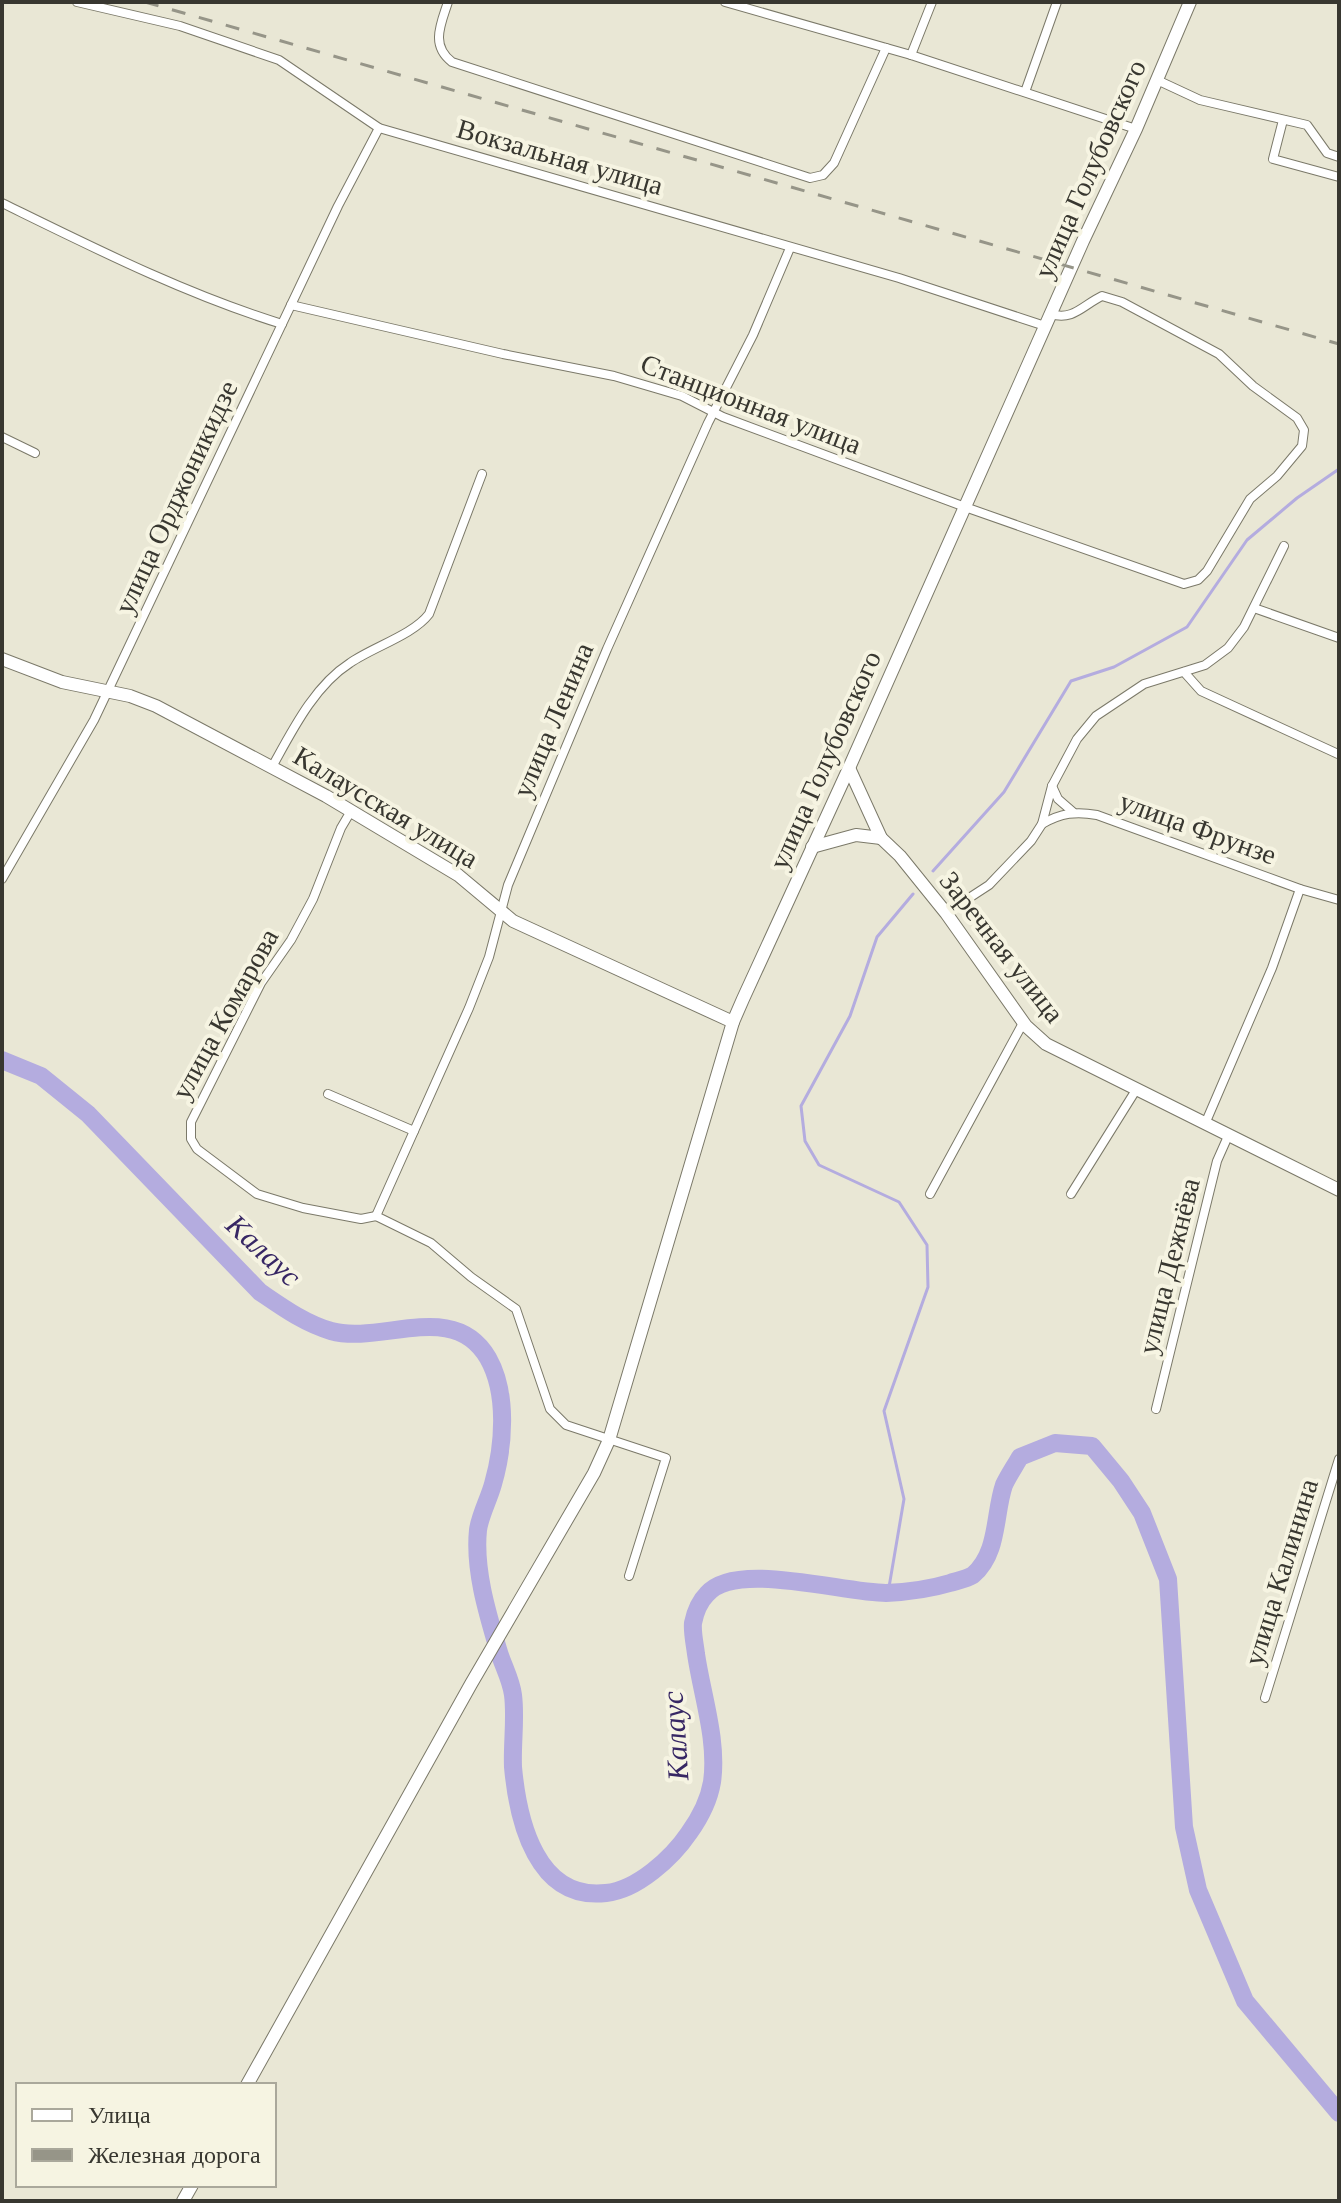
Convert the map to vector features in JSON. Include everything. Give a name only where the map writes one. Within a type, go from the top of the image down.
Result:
[{"type":"street","name":"Вокзальная улица","points":[[77,2],[180,26],[279,60],[379,128],[1048,320]]},
{"type":"street","name":"Вокзальная улица","points":[[448,2],[438,42],[443,55],[452,62],[810,178],[823,175],[834,163],[886,48]]},
{"type":"street","points":[[725,2],[911,55],[1136,129]]},
{"type":"street","points":[[911,55],[932,2]]},
{"type":"street","points":[[1025,92],[1057,2]]},
{"type":"street","name":"улица Голубовского","points":[[248,2083],[471,1684],[594,1473],[609,1440],[733,1022],[1136,129],[1190,2]]},
{"type":"street","points":[[1157,80],[1200,100],[1307,125],[1327,153],[1339,157]]},
{"type":"street","points":[[1283,120],[1273,159],[1339,177]]},
{"type":"street","name":"улица Орджоникидзе","points":[[2,879],[94,720],[344,192],[379,128]]},
{"type":"street","points":[[1322,172],[1327,153]]},
{"type":"street","points":[[2,203],[121,261],[239,311],[282,324]]},
{"type":"street","name":"улица Ленина","points":[[376,1216],[489,957],[500,910],[607,649],[713,413],[753,335],[790,248]]},
{"type":"street","name":"Станционная улица","points":[[291,305],[614,376],[682,396],[713,413],[965,507],[1184,584],[1198,580],[1207,571],[1250,499],[1277,476],[1302,446],[1305,437],[1303,426],[1219,354],[1122,302],[1102,296],[1073,316],[1048,320]]},
{"type":"street","points":[[2,437],[35,453]]},
{"type":"street","points":[[272,767],[298,723],[332,676],[374,649],[420,626],[429,614],[482,474]]},
{"type":"street","points":[[946,913],[989,885],[1012,864],[1042,824],[1052,786],[1077,739],[1096,716],[1144,684],[1205,665],[1228,648],[1254,608],[1284,546]]},
{"type":"street","points":[[1254,608],[1339,638]]},
{"type":"street","name":"Калаусская улица","points":[[2,659],[62,682],[130,696],[156,706],[351,811],[458,875],[526,928],[733,1022]]},
{"type":"street","points":[[1184,672],[1201,691],[1338,754]]},
{"type":"street","name":"Заречная улица","points":[[849,768],[881,838],[900,856],[946,913],[1023,1023],[1046,1044],[1339,1190]]},
{"type":"street","points":[[1052,786],[1058,799],[1073,812]]},
{"type":"street","name":"улица Комарова","points":[[351,811],[341,828],[313,899],[291,940],[261,983],[191,1122],[191,1139],[197,1149],[257,1194],[303,1208],[361,1219],[376,1216],[431,1243],[516,1309],[550,1409],[557,1418],[566,1425],[666,1458],[629,1576]]},
{"type":"street","points":[[1042,824],[1061,814],[1073,812]]},
{"type":"street","name":"улица Фрунзе","points":[[1073,812],[1106,817],[1300,889],[1339,900]]},
{"type":"street","points":[[812,847],[856,835],[881,838]]},
{"type":"street","points":[[1205,1124],[1272,968],[1300,889]]},
{"type":"street","points":[[930,1194],[1023,1023]]},
{"type":"street","points":[[1071,1194],[1136,1090]]},
{"type":"street","points":[[328,1094],[414,1131]]},
{"type":"street","name":"улица Дежнёва","points":[[1156,1409],[1217,1161],[1229,1134]]},
{"type":"street","name":"улица Калинина","points":[[1265,1698],[1339,1459]]},
{"type":"waterway","points":[[933,871],[1004,792],[1071,681],[1114,667],[1187,627],[1247,540],[1297,498],[1339,469]]},
{"type":"waterway","points":[[888,1593],[904,1499],[884,1411],[928,1287],[927,1245],[899,1202],[819,1165],[805,1141],[801,1106],[850,1016],[877,937],[913,894]]},
{"type":"waterway","name":"Калаус","points":[[2,1060],[41,1076],[88,1114],[260,1292],[294,1314],[321,1328],[351,1334],[437,1327],[456,1331],[474,1340],[488,1358],[499,1387],[502,1437],[493,1484],[479,1524],[477,1545],[486,1605],[513,1695],[516,1789],[526,1833],[536,1854],[548,1871],[563,1884],[582,1892],[618,1891],[653,1871],[682,1843],[706,1802],[712,1782],[713,1750],[693,1627],[698,1607],[707,1594],[721,1584],[741,1580],[791,1581],[886,1593],[927,1589],[968,1578],[981,1566],[992,1545],[1004,1485],[1020,1457],[1055,1443],[1092,1446],[1142,1513],[1168,1579],[1184,1827],[1198,1890],[1245,2001],[1339,2113]]},
{"type":"railway","points":[[145,2],[1339,344]]}]
